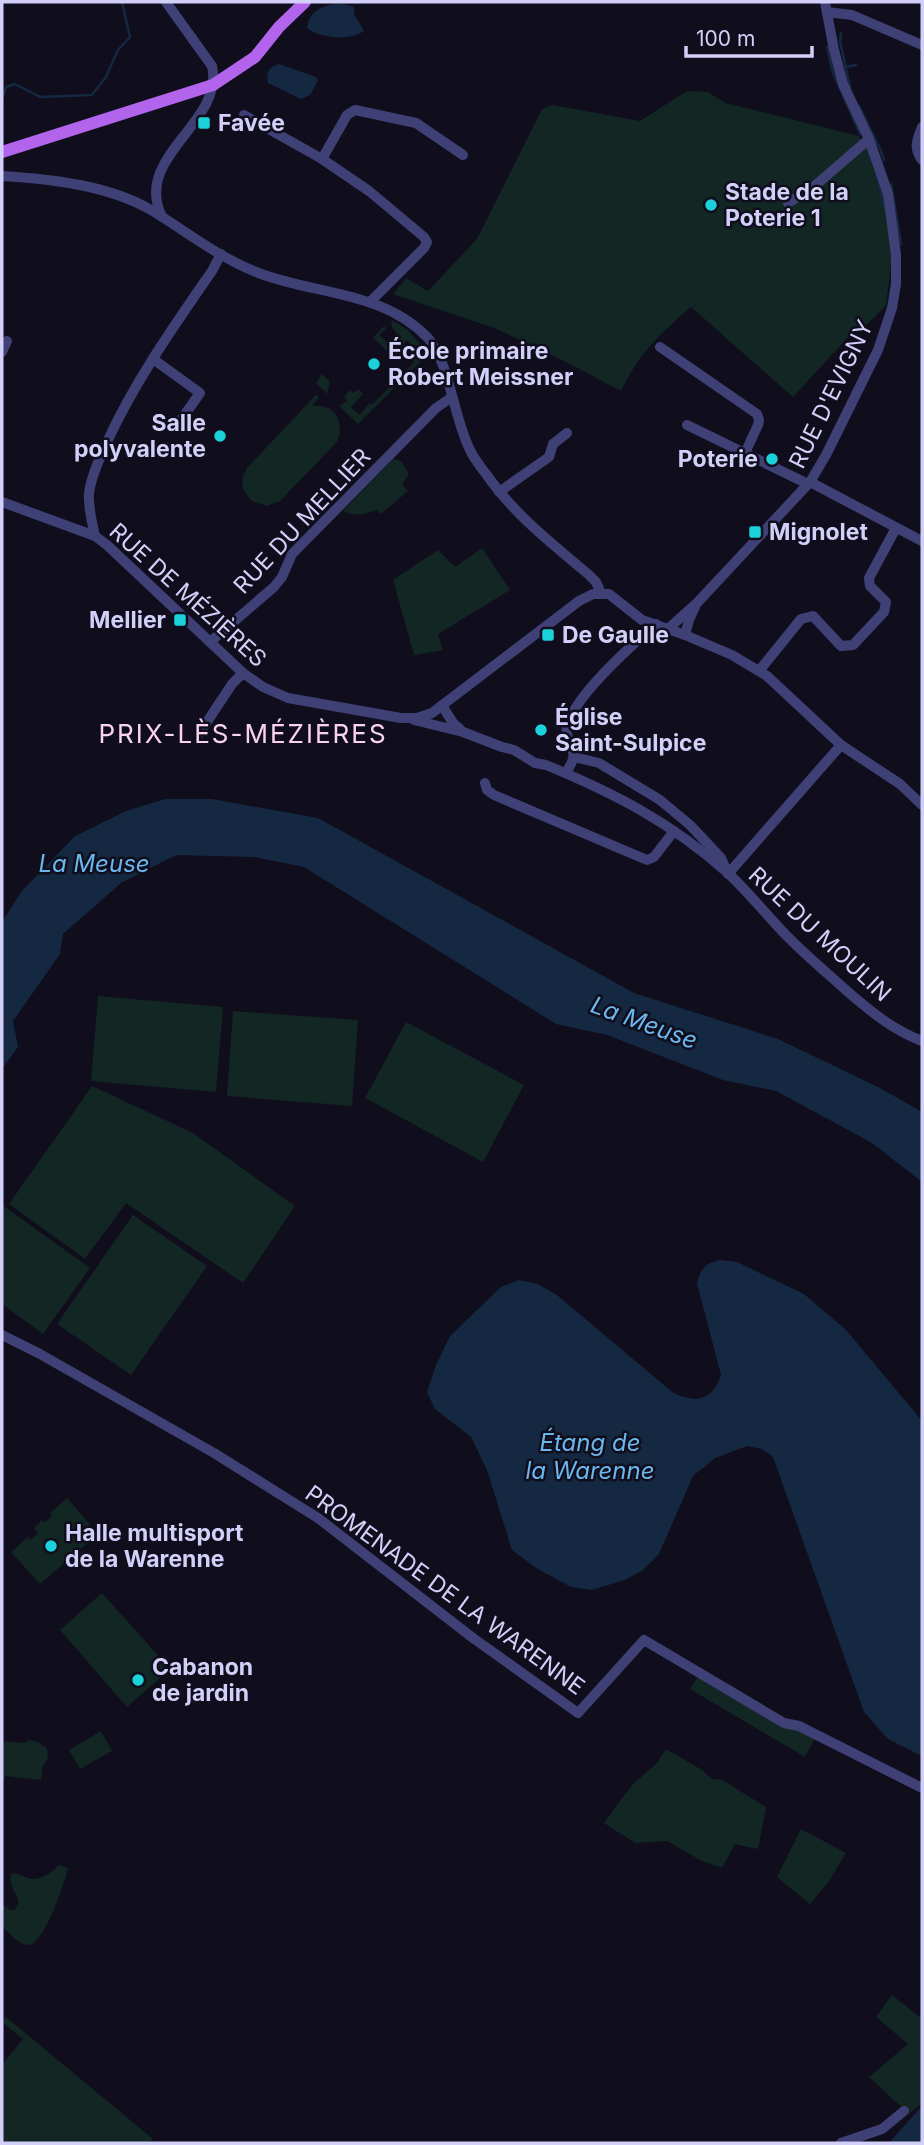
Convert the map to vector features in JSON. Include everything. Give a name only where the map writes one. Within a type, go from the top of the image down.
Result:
[{"type":"main road","points":[[2,152],[213,85],[255,57],[304,2]]},
{"type":"street","points":[[162,217],[156,205],[162,167],[173,147],[201,113],[213,85],[214,75],[212,66],[166,2]]},
{"type":"street","points":[[826,7],[852,15],[922,45]]},
{"type":"street","name":"RUE D'EVIGNY","points":[[669,628],[809,483],[826,455],[878,350],[890,319],[897,272],[892,217],[883,176],[843,84],[826,7]]},
{"type":"street","points":[[322,159],[347,114],[355,110],[416,123],[463,155]]},
{"type":"street","points":[[244,115],[322,159],[369,191],[424,237],[427,242],[424,248],[370,302]]},
{"type":"street","points":[[922,127],[915,144],[922,160]]},
{"type":"street","points":[[788,203],[810,190],[869,139]]},
{"type":"street","points":[[2,176],[43,179],[82,186],[123,198],[149,209],[255,272],[370,302],[405,320],[430,341],[439,356],[470,452],[499,492],[523,518],[596,582],[601,593]]},
{"type":"street","points":[[95,536],[89,494],[97,463],[120,415],[153,359],[221,254]]},
{"type":"street","points":[[2,352],[7,341]]},
{"type":"street","points":[[660,347],[757,414],[758,425],[744,453]]},
{"type":"street","points":[[153,359],[200,393],[176,427]]},
{"type":"street","name":"RUE DU MELLIER","points":[[210,642],[274,587],[282,577],[292,554],[436,408],[452,397]]},
{"type":"street","points":[[687,425],[922,541]]},
{"type":"street","points":[[499,492],[549,457],[553,443],[567,433]]},
{"type":"street","name":"RUE DE MÉZIÈRES","points":[[2,502],[95,536],[243,673],[272,692],[296,700],[410,719],[437,710]]},
{"type":"street","points":[[759,671],[801,619],[813,616],[841,646],[853,645],[884,612],[886,602],[870,586],[869,578],[896,528]]},
{"type":"street","points":[[437,710],[579,601],[601,593],[612,596],[637,617],[732,654],[759,671],[841,745],[900,784],[922,805]]},
{"type":"street","name":"RUE D'EVIGNY","points":[[685,635],[696,603]]},
{"type":"street","points":[[566,773],[574,757],[566,737],[572,714],[585,694],[656,624]]},
{"type":"street","points":[[199,734],[232,684],[243,673]]},
{"type":"street","points":[[437,710],[447,728]]},
{"type":"street","points":[[437,710],[463,732]]},
{"type":"street","name":"RUE DU MOULIN","points":[[410,719],[463,732],[514,750],[535,763],[566,773],[621,798],[674,831],[728,874],[786,935],[868,1009],[909,1036],[922,1041]]},
{"type":"street","points":[[728,874],[841,745]]},
{"type":"street","name":"RUE DU MOULIN","points":[[574,757],[599,763],[660,800],[690,825],[721,858],[728,874]]},
{"type":"street","points":[[485,783],[487,790],[494,795],[647,860],[654,858],[674,831]]},
{"type":"street","name":"PROMENADE DE LA WARENNE","points":[[2,1335],[214,1453],[318,1518],[473,1639],[578,1713],[644,1640],[783,1723],[799,1726],[922,1788]]},
{"type":"street","points":[[841,2143],[882,2129],[904,2111]]},
{"type":"green space","points":[[687,91],[708,92],[725,103],[859,136],[871,152],[887,206],[892,254],[886,306],[855,336],[850,335],[793,397],[691,307],[651,345],[621,391],[497,329],[393,294],[406,278],[428,291],[477,239],[542,109],[553,105],[640,121]]},
{"type":"green space","points":[[392,320],[408,330],[428,354],[358,424],[316,383],[322,374],[330,382],[327,393],[340,406],[347,400],[344,397],[350,390],[353,393],[358,389],[363,394],[351,407],[359,415],[370,403],[372,405],[414,362],[419,353],[407,340],[394,352],[388,352],[373,338],[384,326],[386,328],[379,335],[391,346],[400,337],[393,329]]},
{"type":"green space","points":[[316,395],[319,398],[313,406],[328,408],[337,416],[340,428],[337,442],[280,501],[267,506],[252,501],[243,490],[242,479],[247,468]]},
{"type":"green space","points":[[393,459],[401,461],[409,474],[402,484],[408,491],[381,514],[377,510],[360,514],[343,511]]},
{"type":"green space","points":[[482,548],[510,590],[438,634],[443,650],[414,655],[393,580],[438,550],[455,567]]},
{"type":"green space","points":[[98,996],[223,1007],[216,1092],[91,1081]]},
{"type":"green space","points":[[233,1011],[358,1020],[352,1106],[227,1096]]},
{"type":"green space","points":[[406,1022],[524,1085],[483,1162],[365,1098]]},
{"type":"green space","points":[[92,1086],[193,1133],[295,1206],[243,1283],[126,1203],[85,1259],[9,1204]]},
{"type":"green space","points":[[2,1205],[90,1268],[43,1334],[2,1304]]},
{"type":"green space","points":[[133,1215],[207,1266],[131,1375],[57,1324]]},
{"type":"green space","name":"Halle multisport de la Warenne","points":[[67,1498],[98,1534],[40,1584],[11,1552],[28,1537],[30,1540],[38,1533],[34,1528],[42,1520],[44,1523],[52,1516],[50,1513]]},
{"type":"green space","points":[[102,1593],[170,1669],[127,1707],[60,1630]]},
{"type":"green space","points":[[699,1675],[815,1738],[805,1757],[690,1689]]},
{"type":"green space","points":[[101,1731],[112,1751],[80,1769],[69,1750]]},
{"type":"green space","points":[[29,1740],[38,1742],[47,1749],[48,1759],[43,1765],[41,1780],[6,1776],[2,1782],[2,1741],[24,1743]]},
{"type":"green space","points":[[666,1749],[712,1779],[722,1780],[766,1807],[758,1849],[735,1844],[722,1868],[700,1860],[667,1841],[635,1843],[604,1823],[632,1785],[657,1763]]},
{"type":"green space","points":[[801,1829],[846,1853],[829,1881],[810,1904],[777,1877]]},
{"type":"green space","points":[[59,1865],[68,1868],[47,1924],[35,1942],[29,1945],[21,1943],[2,1927],[2,1904],[15,1910],[19,1902],[11,1885],[11,1874],[36,1879],[49,1874]]},
{"type":"green space","points":[[892,1995],[922,2019],[922,2103],[909,2114],[869,2077],[908,2044],[876,2017]]},
{"type":"green space","points":[[6,2017],[153,2139],[149,2143],[2,2143],[2,2065],[23,2039],[2,2022]]},
{"type":"water","points":[[344,4],[354,7],[354,14],[364,31],[335,37],[320,35],[307,28],[311,16],[320,8]]},
{"type":"water","points":[[279,64],[316,77],[318,81],[310,95],[301,99],[268,83],[269,71]]},
{"type":"water","name":"La Meuse","points":[[165,799],[212,799],[318,818],[634,993],[778,1039],[880,1088],[922,1112],[922,1182],[872,1143],[776,1091],[723,1080],[607,1035],[556,1024],[304,867],[254,857],[176,855],[121,883],[63,934],[60,954],[13,1021],[18,1047],[2,1069],[2,922],[21,892],[75,836],[126,811]]},
{"type":"water","name":"Étang de la Warenne","points":[[720,1260],[737,1262],[804,1294],[846,1330],[922,1421],[922,1756],[888,1739],[864,1712],[773,1457],[762,1449],[747,1446],[715,1458],[693,1476],[659,1554],[643,1570],[625,1580],[591,1590],[571,1587],[536,1568],[512,1550],[487,1470],[471,1437],[435,1409],[427,1392],[450,1336],[501,1287],[519,1280],[538,1284],[557,1295],[672,1392],[688,1398],[702,1398],[718,1384],[721,1375],[697,1283],[704,1267]]},
{"type":"water","points":[[922,2106],[922,2143],[889,2143]]},
{"type":"waterway","points":[[2,99],[6,87],[15,84],[40,97],[92,95],[106,77],[118,50],[130,37],[122,2]]},
{"type":"waterway","points":[[841,33],[840,41],[850,87]]},
{"type":"waterway","points":[[827,47],[833,73],[860,134]]},
{"type":"waterway","points":[[845,67],[856,65]]},
{"type":"waterway","points":[[859,106],[884,160]]},
{"type":"waterway","points":[[866,148],[872,163]]},
{"type":"waterway","points":[[876,173],[884,207]]},
{"type":"waterway","points":[[891,184],[901,244]]},
{"type":"place","name":"Favée","points":[[204,123]]},
{"type":"place","name":"Stade de la Poterie 1","points":[[711,205]]},
{"type":"place","name":"École primaire Robert Meissner","points":[[374,364]]},
{"type":"place","name":"Salle polyvalente","points":[[220,436]]},
{"type":"place","name":"Poterie","points":[[772,459]]},
{"type":"place","name":"Mignolet","points":[[755,532]]},
{"type":"place","name":"Mellier","points":[[180,620]]},
{"type":"place","name":"De Gaulle","points":[[548,635]]},
{"type":"place","name":"Église Saint-Sulpice","points":[[541,730]]},
{"type":"place","name":"Halle multisport de la Warenne","points":[[51,1546]]},
{"type":"place","name":"Cabanon de jardin","points":[[138,1680]]},
{"type":"district","name":"PRIX-LÈS-MÉZIÈRES","points":[[243,734]]}]
